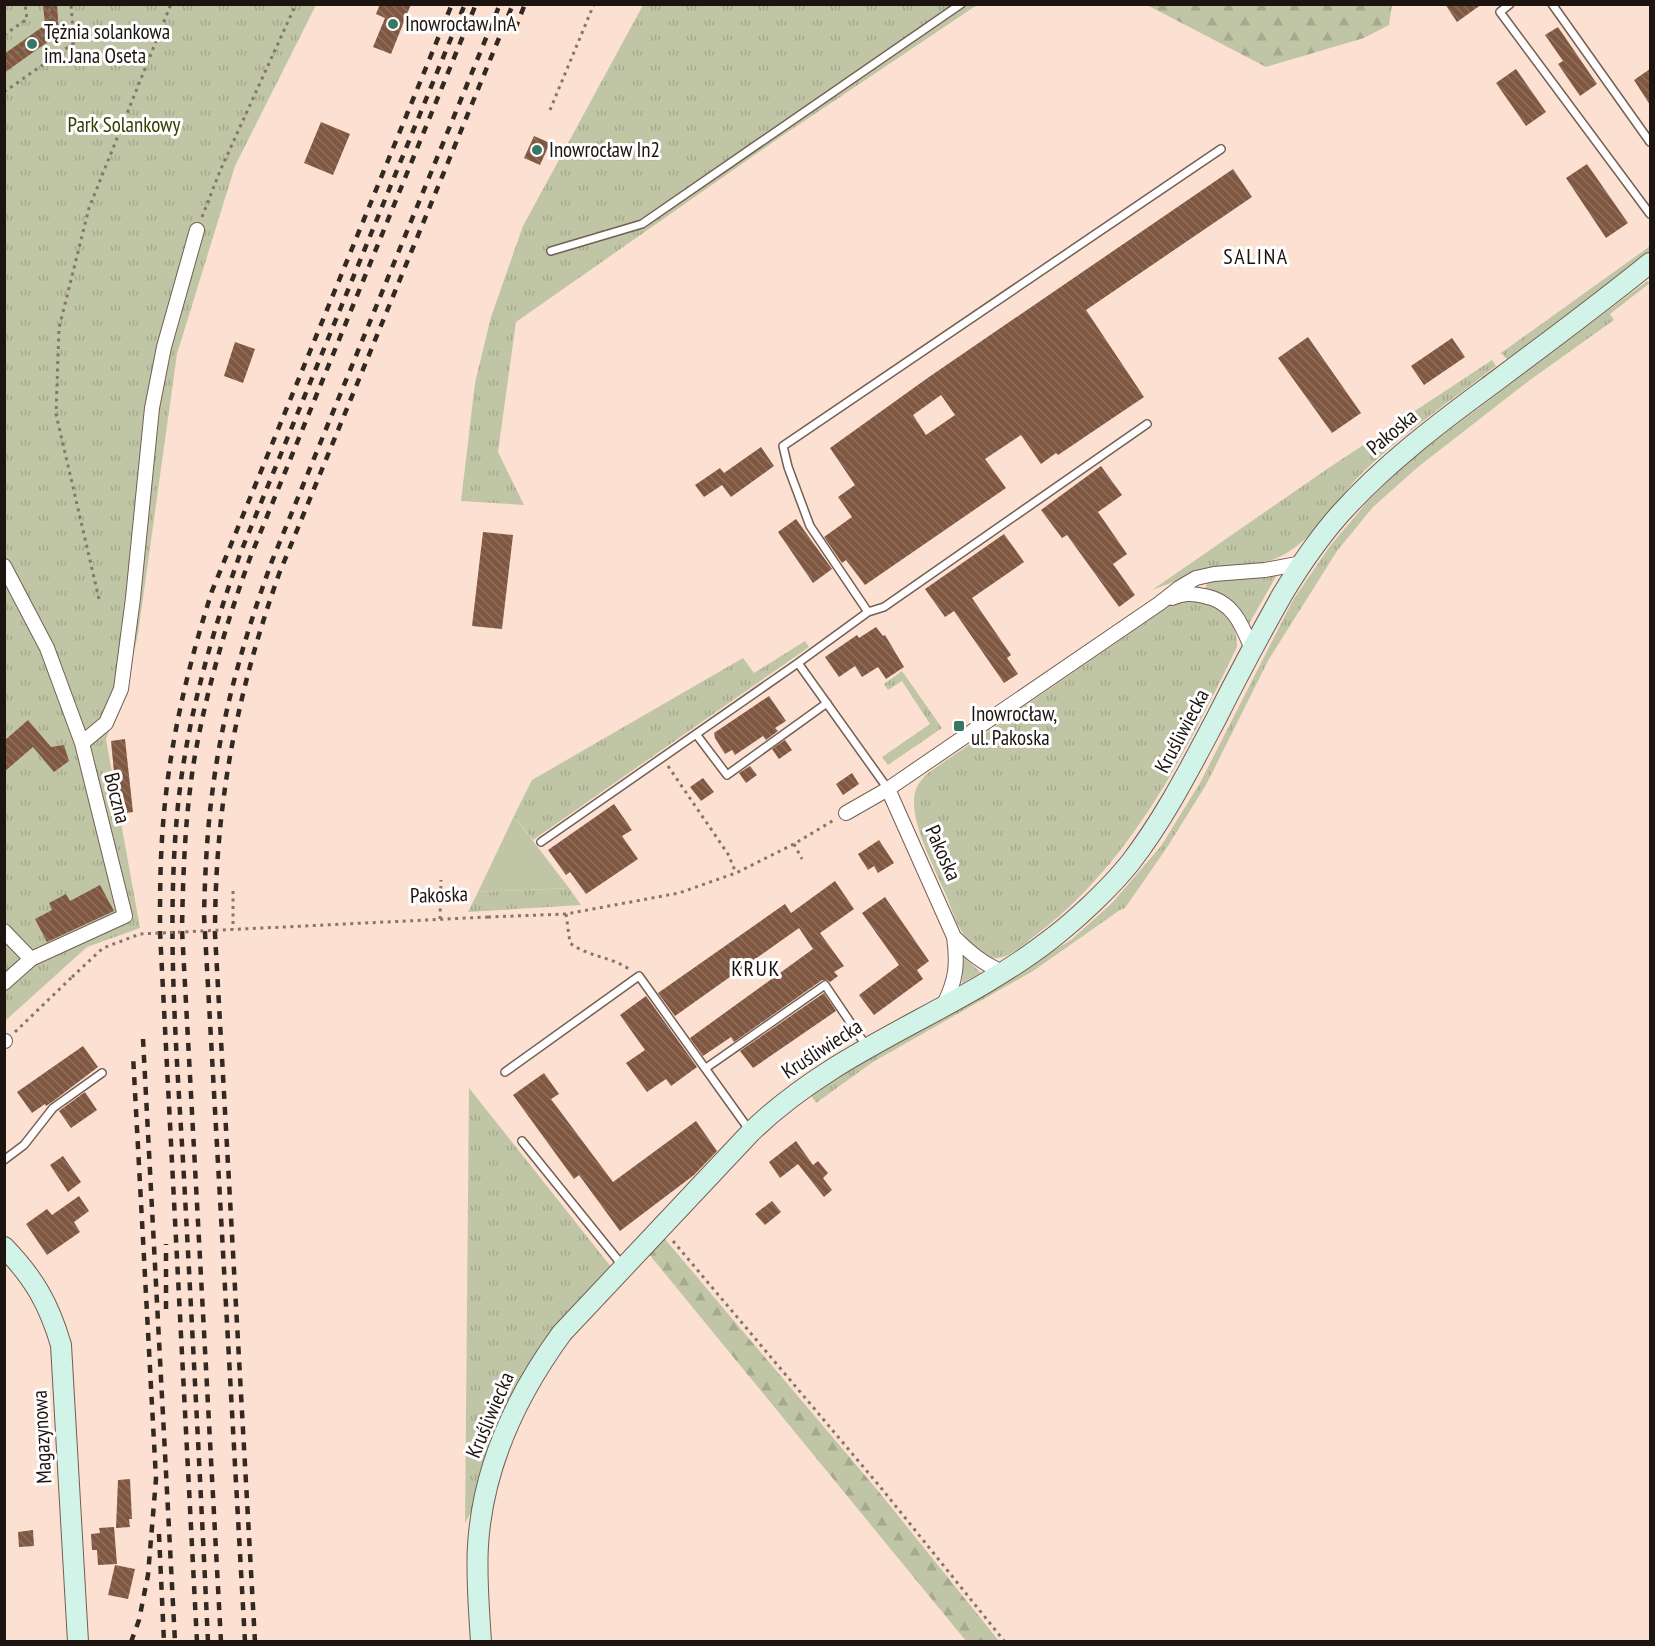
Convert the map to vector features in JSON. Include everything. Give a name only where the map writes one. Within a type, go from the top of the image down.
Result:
[{"type":"main road","name":"Pakoska","points":[[1302,563],[1339,515],[1403,452],[1599,305],[1650,263]]},
{"type":"main road","name":"Kruśliwiecka","points":[[481,1641],[478,1544],[485,1497],[497,1449],[517,1402],[545,1357],[582,1311],[751,1132],[794,1095],[867,1047],[1003,972],[1052,938],[1108,887],[1129,863],[1165,811],[1252,649],[1302,563]]},
{"type":"main road","name":"Magazynowa","points":[[4,1247],[24,1268],[42,1294],[61,1345],[78,1641]]},
{"type":"street","points":[[82,743],[106,723],[121,689],[133,598],[149,406],[194,230]]},
{"type":"street","points":[[846,813],[888,789],[1196,578],[1302,563]]},
{"type":"street","name":"Boczna","points":[[4,566],[47,648],[82,743],[125,916],[31,959],[4,983]]},
{"type":"street","points":[[1160,603],[1189,593],[1210,597],[1231,609],[1252,649]]},
{"type":"street","name":"Pakoska","points":[[888,789],[954,937],[957,963],[952,987],[943,1006]]},
{"type":"street","points":[[4,931],[31,959]]},
{"type":"street","name":"Pakoska","points":[[954,937],[972,956],[987,966],[1003,972]]},
{"type":"lane","points":[[551,251],[642,224],[961,4]]},
{"type":"lane","points":[[1510,4],[1500,12],[1650,214]]},
{"type":"lane","points":[[1552,4],[1650,142]]},
{"type":"lane","points":[[868,612],[810,526],[788,467],[783,446],[1221,149]]},
{"type":"lane","points":[[541,842],[868,612],[884,607],[1147,424]]},
{"type":"lane","points":[[798,663],[888,789]]},
{"type":"lane","points":[[696,734],[726,775],[827,703]]},
{"type":"lane","points":[[505,1072],[639,976],[751,1132]]},
{"type":"lane","points":[[706,1068],[825,985],[867,1047]]},
{"type":"lane","points":[[4,1160],[24,1145],[53,1108],[102,1073]]},
{"type":"lane","points":[[522,1141],[623,1267]]},
{"type":"path","points":[[4,35],[27,19],[25,4]]},
{"type":"path","points":[[4,62],[51,29],[50,4]]},
{"type":"path","points":[[4,92],[74,43],[71,4]]},
{"type":"path","points":[[99,599],[56,414],[59,328],[89,208],[171,4]]},
{"type":"path","points":[[194,230],[296,4]]},
{"type":"path","points":[[550,110],[594,4]]},
{"type":"path","points":[[662,757],[728,854],[736,873]]},
{"type":"path","name":"Pakoska","points":[[5,1041],[103,948],[140,934],[566,914],[679,893],[736,873],[794,844],[846,813]]},
{"type":"path","points":[[794,844],[802,860]]},
{"type":"path","points":[[441,880],[441,919]]},
{"type":"path","points":[[233,891],[233,929]]},
{"type":"path","points":[[566,914],[570,943],[582,951],[617,961],[639,976]]},
{"type":"path","points":[[661,1227],[882,1488],[1005,1641]]},
{"type":"green space","name":"Park Solankowy","points":[[5,5],[316,5],[235,166],[177,354],[138,634],[126,688],[106,739],[140,928],[87,947],[5,1021]]},
{"type":"green space","points":[[643,5],[977,5],[779,138],[516,322],[498,452],[524,505],[461,501],[475,383],[491,317],[523,226]]},
{"type":"green space","points":[[1147,5],[1392,5],[1389,25],[1364,38],[1266,67]]},
{"type":"green space","points":[[1650,246],[1650,252],[1507,359],[1501,353]]},
{"type":"green space","points":[[1647,281],[1650,283],[1610,314],[1614,320],[1530,380],[1418,467],[1373,507],[1337,551],[1269,659],[1206,785],[1125,908],[1033,971],[873,1062],[816,1103],[811,1095],[869,1057],[983,994],[1071,940],[1112,903],[1161,846],[1200,783],[1293,600],[1330,546],[1368,501],[1411,459]]},
{"type":"green space","points":[[1492,360],[1496,366],[1379,457],[1353,482],[1317,527],[1285,554],[1262,564],[1199,574],[1152,590],[1330,467]]},
{"type":"green space","points":[[1278,573],[1249,624],[1231,602],[1205,589],[1208,581]]},
{"type":"green space","points":[[1192,600],[1210,605],[1225,614],[1234,628],[1237,647],[1176,766],[1128,840],[1101,874],[1070,906],[1010,954],[998,958],[983,955],[964,936],[925,848],[915,811],[914,796],[918,785],[928,773],[1172,604]]},
{"type":"green space","points":[[805,641],[809,647],[533,840],[514,816],[532,780],[743,658],[754,673]]},
{"type":"green space","points":[[902,671],[942,728],[888,765],[882,757],[930,724],[902,681],[888,690],[884,684]]},
{"type":"green space","points":[[514,816],[569,888],[478,892]]},
{"type":"green space","points":[[569,888],[581,905],[468,912],[478,892]]},
{"type":"green space","points":[[964,957],[981,973],[962,983]]},
{"type":"green space","points":[[469,1088],[612,1268],[539,1351],[508,1400],[489,1447],[475,1505],[465,1523]]},
{"type":"green space","points":[[664,1238],[879,1492],[999,1641],[966,1641],[648,1253]]},
{"type":"building","name":"Tężnia solankowa im. Jana Oseta","points":[[43,4],[57,4],[59,34],[4,73],[4,54],[45,25]]},
{"type":"building","name":"Inowrocław InA","points":[[380,4],[411,4],[391,54],[373,47],[385,18],[376,14]]},
{"type":"building","points":[[1445,4],[1482,4],[1457,22]]},
{"type":"building","points":[[1558,27],[1597,84],[1580,96],[1558,64],[1563,61],[1545,35]]},
{"type":"building","points":[[1516,69],[1546,112],[1526,126],[1496,83]]},
{"type":"building","points":[[1650,69],[1650,105],[1634,80]]},
{"type":"building","points":[[321,122],[350,134],[333,175],[304,163]]},
{"type":"building","name":"Inowrocław In2","points":[[534,136],[550,143],[540,165],[524,158]]},
{"type":"building","points":[[1587,164],[1628,223],[1606,238],[1566,178]]},
{"type":"building","points":[[1233,169],[1252,197],[1086,310],[1144,397],[1041,464],[1021,435],[985,459],[1006,488],[865,585],[846,560],[842,563],[824,537],[852,517],[838,497],[855,485],[830,448],[929,377]],"holes":[[[941,395],[955,415],[926,435],[913,415]]]},
{"type":"building","points":[[1308,337],[1361,413],[1332,433],[1278,358]]},
{"type":"building","points":[[1452,338],[1465,357],[1424,385],[1411,366]]},
{"type":"building","points":[[235,342],[255,349],[243,383],[224,376]]},
{"type":"building","points":[[761,447],[774,466],[731,497],[722,485],[704,497],[695,485],[720,468],[724,473]]},
{"type":"building","points":[[1101,466],[1122,495],[1098,512],[1127,554],[1113,564],[1135,595],[1119,607],[1067,535],[1062,538],[1041,510]]},
{"type":"building","points":[[796,519],[832,569],[813,583],[778,532]]},
{"type":"building","points":[[483,532],[513,535],[502,629],[472,626]]},
{"type":"building","points":[[1004,534],[1024,562],[972,598],[1011,655],[1007,658],[1018,674],[1004,683],[954,611],[945,617],[925,589]]},
{"type":"building","points":[[876,627],[883,636],[885,635],[904,667],[886,679],[878,667],[862,677],[855,666],[839,677],[825,657],[857,635],[859,638]]},
{"type":"building","points":[[769,696],[786,721],[775,728],[778,731],[766,740],[763,736],[735,755],[732,750],[725,754],[714,733]]},
{"type":"building","points":[[28,720],[51,747],[64,745],[69,761],[54,772],[33,747],[4,772],[4,741]]},
{"type":"building","points":[[125,739],[133,812],[118,814],[111,741]]},
{"type":"building","points":[[785,740],[792,750],[779,759],[772,749]]},
{"type":"building","points":[[750,766],[757,775],[746,783],[739,773]]},
{"type":"building","points":[[852,773],[859,784],[843,795],[836,784]]},
{"type":"building","points":[[703,778],[714,792],[701,801],[690,787]]},
{"type":"building","points":[[614,804],[632,830],[622,836],[638,859],[586,894],[570,872],[566,875],[548,850]]},
{"type":"building","points":[[879,840],[894,863],[878,873],[874,866],[868,870],[858,854]]},
{"type":"building","points":[[835,881],[854,909],[820,933],[844,966],[834,972],[838,976],[830,982],[822,980],[734,1042],[731,1037],[703,1056],[690,1038],[813,949],[799,928],[675,1016],[658,993],[785,904],[791,913]]},
{"type":"building","points":[[100,885],[114,911],[47,942],[35,919],[52,910],[49,903],[66,894],[70,901]]},
{"type":"building","points":[[885,897],[929,961],[917,970],[923,979],[874,1015],[859,995],[899,965],[862,913]]},
{"type":"building","points":[[824,993],[836,1011],[753,1068],[740,1051]]},
{"type":"building","points":[[646,996],[697,1067],[671,1086],[666,1079],[647,1092],[626,1063],[645,1050],[620,1015]]},
{"type":"building","points":[[83,1046],[98,1067],[52,1102],[32,1113],[17,1092]]},
{"type":"building","points":[[544,1073],[559,1094],[551,1099],[613,1182],[696,1121],[717,1151],[694,1175],[620,1231],[579,1175],[574,1179],[513,1095]]},
{"type":"building","points":[[85,1092],[97,1110],[71,1128],[59,1111]]},
{"type":"building","points":[[796,1141],[813,1165],[818,1161],[828,1173],[823,1178],[832,1190],[824,1197],[798,1164],[780,1178],[769,1162]]},
{"type":"building","points":[[63,1156],[81,1182],[68,1192],[50,1165]]},
{"type":"building","points":[[79,1196],[89,1211],[74,1222],[80,1232],[47,1255],[26,1224],[47,1209],[52,1215]]},
{"type":"building","points":[[772,1201],[781,1212],[765,1225],[755,1214]]},
{"type":"building","points":[[130,1479],[132,1519],[129,1519],[130,1527],[116,1528],[118,1480]]},
{"type":"building","points":[[114,1527],[117,1564],[98,1565],[97,1550],[92,1550],[91,1534],[100,1533],[99,1528]]},
{"type":"building","points":[[33,1530],[34,1546],[19,1547],[18,1532]]},
{"type":"building","points":[[115,1565],[135,1569],[128,1599],[108,1595]]},
{"type":"railway","points":[[197,1642],[160,932],[161,851],[168,776],[186,683],[212,591],[452,4]]},
{"type":"railway","points":[[208,1642],[174,1001],[174,854],[187,741],[219,616],[240,554],[465,4]]},
{"type":"railway","points":[[221,1642],[182,930],[185,845],[194,761],[204,709],[218,658],[250,558],[476,4]]},
{"type":"railway","points":[[245,1642],[204,915],[208,835],[217,758],[236,673],[272,561],[500,4]]},
{"type":"railway","points":[[255,1642],[215,934],[219,841],[231,751],[251,663],[279,574],[513,4]]},
{"type":"railway","points":[[515,29],[525,4]]},
{"type":"railway","points":[[143,1039],[175,1642]]},
{"type":"railway","points":[[131,1642],[139,1620],[148,1575],[156,1479],[133,1055]]},
{"type":"railway","points":[[166,1244],[166,1309]]},
{"type":"railway","points":[[159,1534],[164,1642]]},
{"type":"place","name":"Inowrocław InA","points":[[393,24]]},
{"type":"place","name":"Tężnia solankowa im. Jana Oseta","points":[[32,44]]},
{"type":"place","name":"Inowrocław In2","points":[[537,150]]},
{"type":"place","name":"Inowrocław, ul. Pakoska","points":[[959,726]]},
{"type":"district","name":"SALINA","points":[[1256,256]]},
{"type":"district","name":"KRUK","points":[[756,968]]}]
